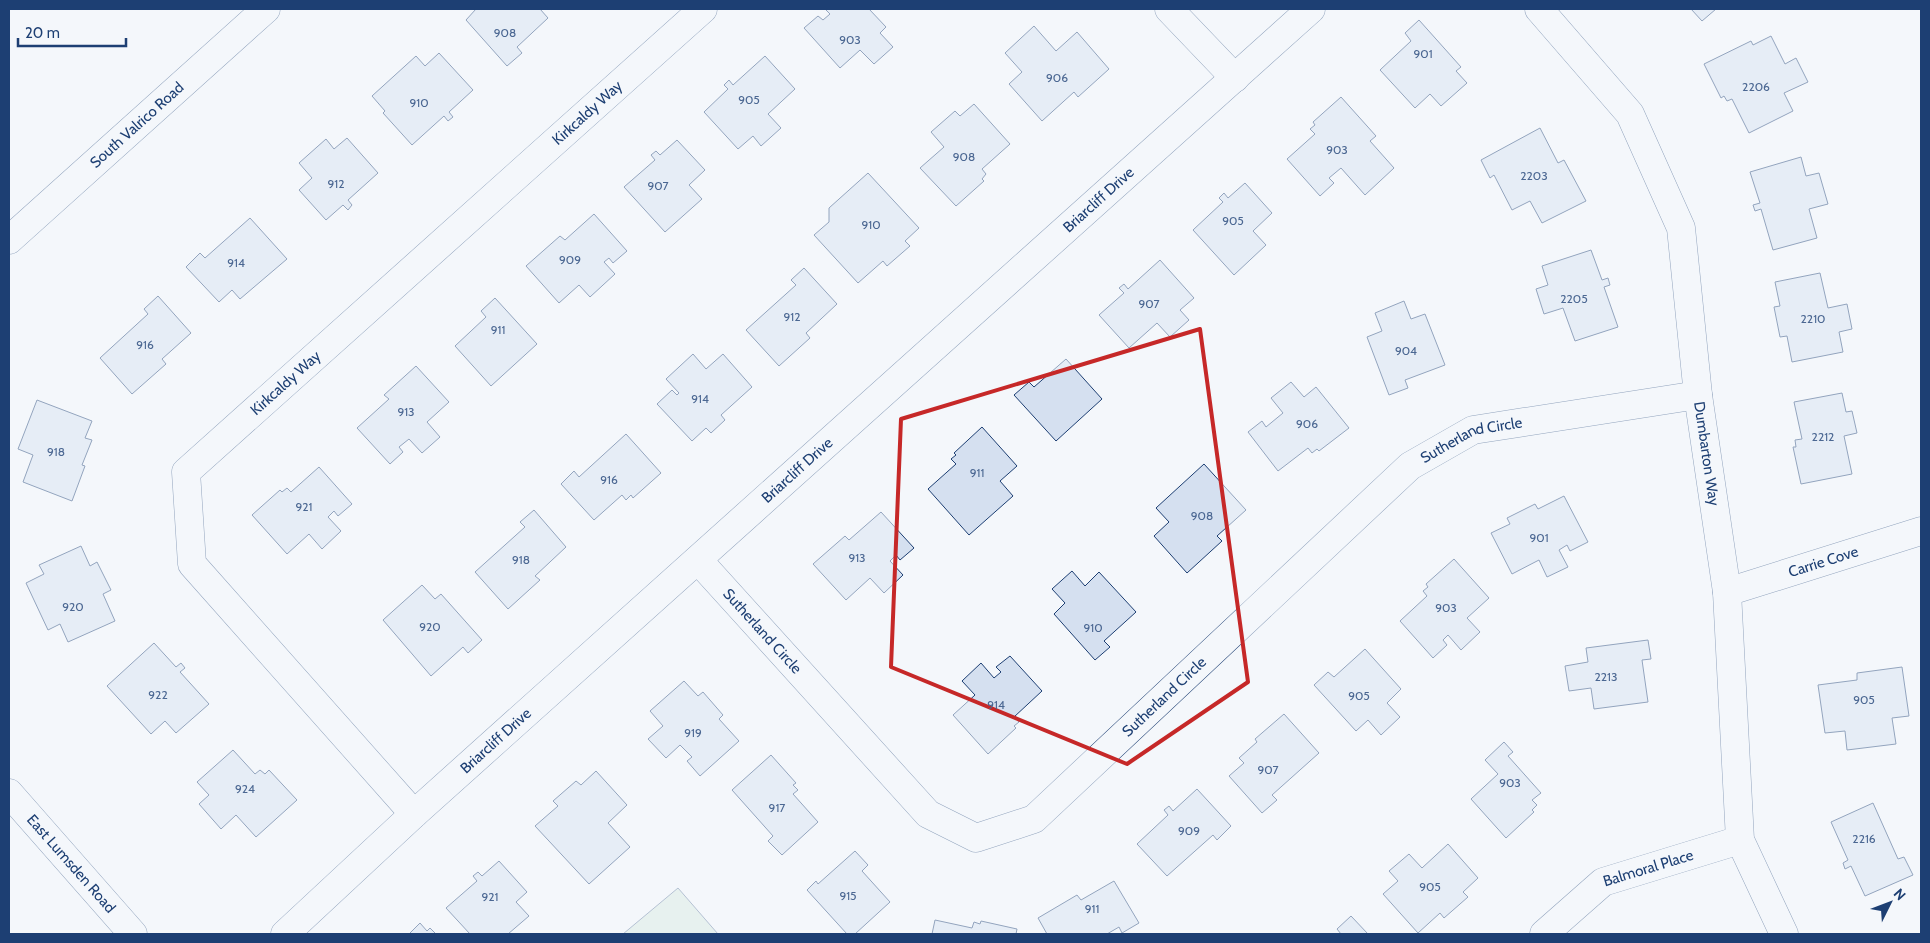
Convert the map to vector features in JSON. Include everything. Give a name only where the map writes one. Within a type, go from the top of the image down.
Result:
[{"type":"street","name":"South Valrico Road","points":[[9,240],[266,9]]},
{"type":"street","name":"Kirkcaldy Way","points":[[414,814],[192,564],[186,472],[704,9]]},
{"type":"street","points":[[1170,9],[1235,78]]},
{"type":"street","name":"Briarcliff Drive","points":[[285,934],[414,814],[1311,9]]},
{"type":"street","name":"Dumbarton Way","points":[[1539,9],[1630,114],[1681,228],[1698,395],[1727,592],[1740,840],[1784,934]]},
{"type":"street","name":"Sutherland Circle","points":[[698,560],[928,814],[976,838],[1034,820],[1410,466],[1473,430],[1698,395]]},
{"type":"street","name":"Carrie Cove","points":[[1727,592],[1921,530]]},
{"type":"street","name":"East Lumsden Road","points":[[9,793],[133,934]]},
{"type":"street","name":"Balmoral Place","points":[[1544,934],[1603,882],[1740,840]]},
{"type":"highlighted area","points":[[1200,329],[1248,682],[1127,764],[891,667],[901,419]]},
{"type":"shaded area","points":[[678,888],[718,934],[623,934]]},
{"type":"building","points":[[476,9],[540,9],[548,18],[517,47],[522,53],[507,66],[466,20]]},
{"type":"building","points":[[825,9],[869,9],[886,27],[880,33],[893,47],[874,64],[860,50],[840,68],[804,28],[818,16],[823,20],[830,14]]},
{"type":"building","points":[[1691,9],[1716,9],[1702,21]]},
{"type":"building","points":[[1419,20],[1461,67],[1456,71],[1467,83],[1441,106],[1430,94],[1415,108],[1380,70],[1411,41],[1405,33]]},
{"type":"building","points":[[1034,26],[1056,51],[1077,32],[1109,69],[1078,97],[1074,92],[1042,121],[1009,84],[1022,72],[1005,53]]},
{"type":"building","points":[[1771,36],[1785,64],[1796,58],[1808,82],[1784,93],[1793,111],[1749,133],[1732,99],[1727,101],[1724,96],[1721,98],[1704,64],[1751,41],[1753,45]]},
{"type":"building","points":[[439,53],[473,90],[449,112],[453,117],[448,121],[444,116],[412,145],[383,113],[385,111],[372,96],[416,56],[425,66]]},
{"type":"building","points":[[765,56],[795,89],[768,114],[781,128],[761,146],[753,136],[738,149],[704,112],[728,89],[724,85],[729,80],[733,85]]},
{"type":"building","points":[[1341,97],[1376,136],[1370,141],[1394,168],[1365,195],[1341,168],[1329,178],[1334,183],[1320,196],[1287,159],[1315,134],[1310,129],[1315,125],[1313,122]]},
{"type":"building","points":[[974,104],[1010,144],[982,169],[986,174],[982,179],[984,181],[956,206],[920,168],[944,147],[931,132],[955,111],[960,116]]},
{"type":"building","points":[[1540,128],[1558,163],[1564,160],[1586,201],[1542,223],[1530,201],[1512,210],[1494,175],[1490,178],[1481,160]]},
{"type":"building","points":[[347,138],[378,173],[348,200],[352,205],[348,210],[343,205],[326,220],[299,190],[312,178],[299,163],[326,139],[334,149]]},
{"type":"building","points":[[677,140],[705,170],[689,185],[702,199],[665,232],[624,187],[655,160],[651,155],[656,151],[660,155]]},
{"type":"building","points":[[1801,157],[1806,176],[1819,173],[1828,204],[1809,209],[1817,238],[1773,250],[1761,209],[1755,211],[1753,205],[1760,203],[1750,172]]},
{"type":"building","points":[[868,173],[919,228],[905,241],[910,246],[887,266],[883,261],[858,283],[814,235],[829,222],[829,208]]},
{"type":"building","points":[[1245,183],[1272,213],[1253,231],[1266,245],[1234,275],[1193,230],[1223,202],[1219,198],[1224,193],[1228,198]]},
{"type":"building","points":[[594,214],[627,251],[613,263],[609,258],[604,262],[615,274],[590,297],[579,285],[559,303],[526,266],[560,236],[565,240]]},
{"type":"building","points":[[250,218],[287,259],[240,299],[232,290],[219,302],[186,267],[200,253],[205,258]]},
{"type":"building","points":[[1591,250],[1602,280],[1608,278],[1610,285],[1604,287],[1618,327],[1575,341],[1563,308],[1544,314],[1536,289],[1548,285],[1542,266]]},
{"type":"building","points":[[1160,260],[1194,298],[1180,310],[1189,320],[1170,337],[1157,323],[1129,348],[1099,315],[1124,293],[1119,288],[1124,284],[1128,289]]},
{"type":"building","points":[[804,268],[837,304],[806,333],[810,338],[779,366],[746,330],[796,285],[791,280]]},
{"type":"building","points":[[1820,273],[1828,308],[1847,304],[1852,329],[1839,332],[1843,352],[1792,362],[1787,336],[1780,337],[1774,307],[1780,306],[1775,282]]},
{"type":"building","points":[[158,296],[191,333],[162,359],[166,364],[132,394],[100,358],[148,314],[144,309]]},
{"type":"building","points":[[495,298],[537,344],[491,386],[455,346],[486,317],[481,311]]},
{"type":"building","points":[[1404,301],[1411,319],[1425,314],[1445,365],[1405,380],[1408,388],[1389,395],[1367,337],[1382,331],[1375,313]]},
{"type":"building","points":[[693,354],[706,369],[723,354],[752,387],[721,415],[725,420],[711,433],[706,428],[692,441],[657,404],[672,390],[677,395],[679,393],[666,379]]},
{"type":"building","points":[[1066,359],[1102,399],[1056,441],[1014,395],[1029,382],[1034,387]]},
{"type":"building","points":[[416,366],[449,402],[427,422],[440,437],[422,453],[409,439],[399,447],[403,452],[390,464],[357,428],[389,399],[384,395]]},
{"type":"building","points":[[1291,382],[1304,397],[1316,387],[1349,428],[1319,451],[1317,449],[1312,453],[1308,448],[1278,471],[1248,432],[1262,421],[1266,427],[1283,413],[1271,398]]},
{"type":"building","points":[[1842,393],[1846,412],[1852,411],[1857,433],[1844,436],[1852,474],[1801,484],[1793,447],[1796,447],[1795,440],[1802,439],[1794,402]]},
{"type":"building","points":[[37,400],[92,421],[85,438],[92,440],[82,465],[85,466],[72,501],[23,482],[33,455],[18,449]]},
{"type":"building","points":[[982,427],[1017,466],[1000,481],[1013,496],[969,535],[928,489],[956,464],[951,459],[956,455],[954,453]]},
{"type":"building","points":[[626,434],[661,473],[633,498],[631,495],[626,500],[622,495],[594,520],[561,484],[574,471],[579,477]]},
{"type":"building","points":[[1204,464],[1246,510],[1217,536],[1222,541],[1187,573],[1154,536],[1169,522],[1156,508]]},
{"type":"building","points":[[319,467],[352,504],[338,516],[334,511],[328,517],[341,531],[322,549],[309,534],[287,554],[252,515],[280,490],[282,492],[287,488],[291,492]]},
{"type":"building","points":[[1564,496],[1588,542],[1570,551],[1567,545],[1559,550],[1568,567],[1547,577],[1539,560],[1512,574],[1491,533],[1510,524],[1507,518],[1535,504],[1538,509]]},
{"type":"building","points":[[534,510],[566,547],[535,576],[540,580],[508,609],[475,572],[525,527],[520,522]]},
{"type":"building","points":[[881,512],[914,548],[900,560],[896,555],[890,561],[903,575],[884,593],[870,578],[846,600],[813,564],[845,536],[849,540]]},
{"type":"building","points":[[81,546],[90,566],[97,562],[111,590],[103,594],[115,621],[68,642],[60,624],[48,630],[26,583],[44,574],[39,565]]},
{"type":"building","points":[[1454,559],[1489,598],[1467,618],[1480,632],[1461,650],[1448,635],[1443,640],[1447,645],[1433,658],[1400,621],[1427,596],[1423,591],[1428,587],[1426,584]]},
{"type":"building","points":[[1072,571],[1085,586],[1099,572],[1136,612],[1104,641],[1110,647],[1095,660],[1054,614],[1065,603],[1052,589]]},
{"type":"building","points":[[422,585],[435,599],[441,594],[482,640],[468,653],[463,647],[431,676],[383,620]]},
{"type":"building","points":[[1648,640],[1651,659],[1642,660],[1648,702],[1594,709],[1591,688],[1569,691],[1565,666],[1588,662],[1586,648]]},
{"type":"building","points":[[154,643],[176,667],[181,663],[185,668],[180,672],[209,704],[176,733],[165,721],[151,734],[107,686]]},
{"type":"building","points":[[1365,649],[1401,689],[1387,703],[1400,717],[1381,735],[1368,720],[1356,731],[1314,685],[1328,672],[1334,677]]},
{"type":"building","points":[[1010,656],[1042,691],[1014,717],[1019,722],[1014,726],[1016,728],[988,754],[953,715],[975,695],[962,681],[981,663],[994,678],[1001,672],[996,667]]},
{"type":"building","points":[[1902,667],[1909,716],[1892,718],[1896,744],[1847,750],[1845,731],[1825,733],[1818,685],[1857,680],[1857,673]]},
{"type":"building","points":[[684,681],[698,696],[703,692],[723,715],[719,719],[739,741],[700,776],[687,761],[692,757],[680,745],[666,758],[648,739],[663,726],[650,711]]},
{"type":"building","points":[[1284,714],[1319,753],[1272,795],[1277,800],[1262,813],[1229,776],[1244,763],[1239,758],[1257,742],[1255,739]]},
{"type":"building","points":[[1504,742],[1513,752],[1508,756],[1541,793],[1532,800],[1537,805],[1532,810],[1534,812],[1506,838],[1471,799],[1498,774],[1485,760]]},
{"type":"building","points":[[233,750],[255,774],[260,770],[265,774],[269,770],[297,800],[256,837],[236,815],[221,829],[199,804],[209,795],[197,782]]},
{"type":"building","points":[[771,755],[796,783],[793,785],[798,790],[793,794],[818,822],[782,855],[768,841],[773,836],[732,790]]},
{"type":"building","points":[[596,771],[627,805],[608,823],[630,847],[589,884],[535,826],[558,806],[553,801],[576,781],[581,785]]},
{"type":"building","points":[[1197,789],[1231,826],[1217,840],[1213,835],[1167,876],[1137,844],[1168,815],[1164,810],[1169,806],[1173,811]]},
{"type":"building","points":[[1873,803],[1898,859],[1904,857],[1913,875],[1865,896],[1851,866],[1845,869],[1843,863],[1848,860],[1831,822]]},
{"type":"building","points":[[1448,844],[1478,878],[1463,892],[1468,897],[1444,918],[1440,913],[1418,933],[1383,894],[1398,881],[1389,871],[1409,854],[1422,868]]},
{"type":"building","points":[[855,851],[868,865],[862,871],[890,902],[855,934],[847,934],[807,890],[816,881],[818,884]]},
{"type":"building","points":[[499,861],[527,892],[516,902],[529,916],[508,934],[470,934],[446,908],[477,881],[473,876],[478,872],[482,876]]},
{"type":"building","points":[[1114,881],[1139,923],[1122,933],[1119,927],[1107,934],[1047,934],[1038,918],[1077,895],[1081,900]]},
{"type":"building","points":[[1351,916],[1368,934],[1341,934],[1337,929]]},
{"type":"building","points":[[935,920],[972,928],[974,922],[980,924],[981,921],[1017,929],[1016,934],[932,934]]},
{"type":"building","points":[[420,923],[427,931],[430,928],[436,934],[409,934]]}]
